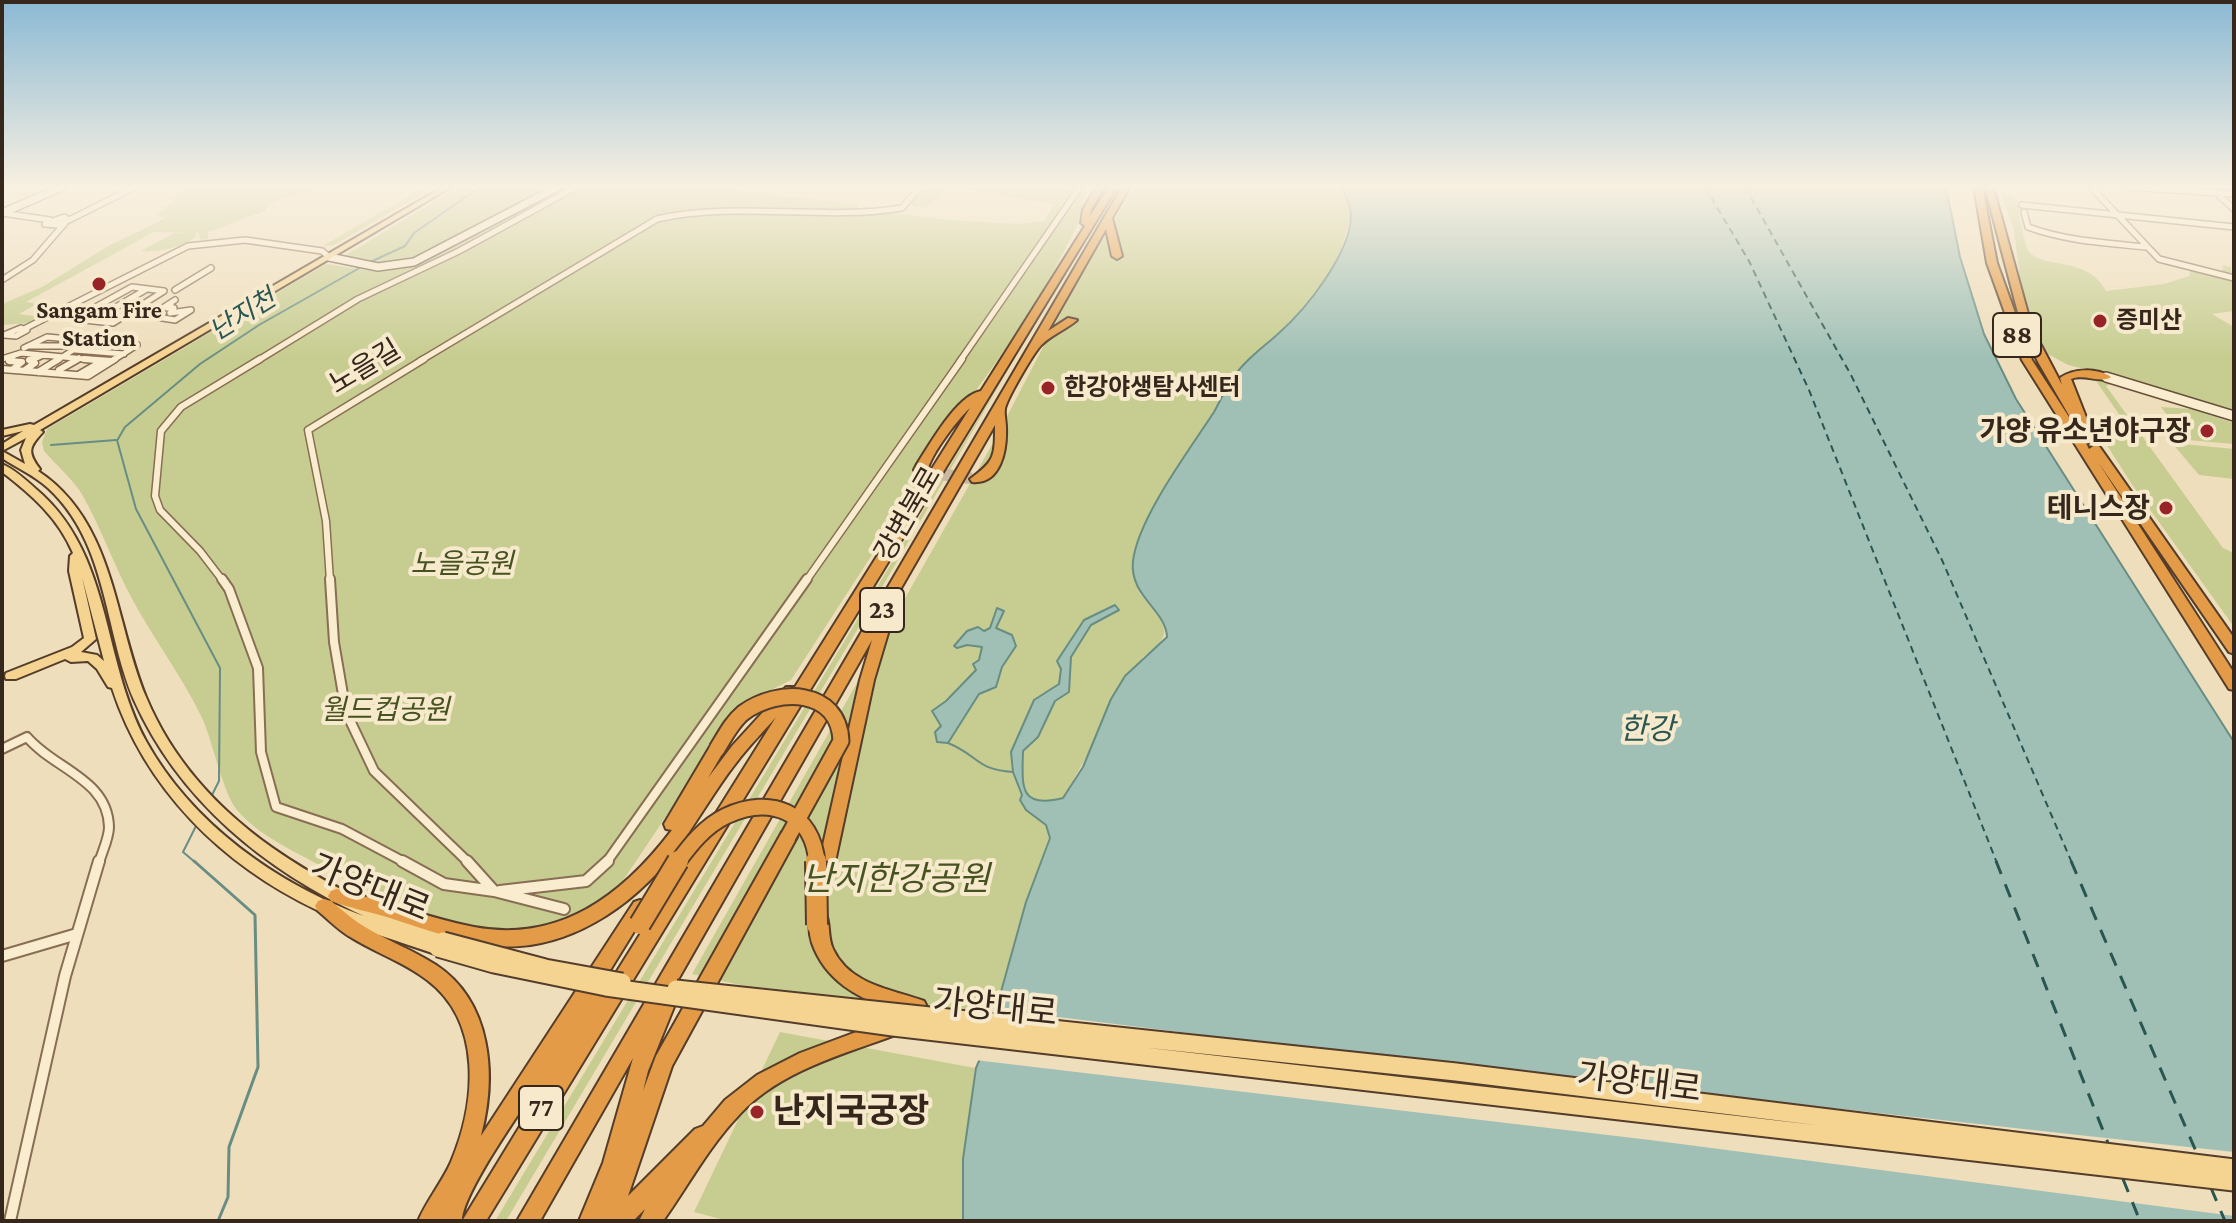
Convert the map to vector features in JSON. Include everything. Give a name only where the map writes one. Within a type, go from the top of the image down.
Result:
[{"type":"highway","name":"강변북로","points":[[611,996],[1077,244]]},
{"type":"highway","name":"강변북로","points":[[637,1033],[1093,244]]},
{"type":"highway","points":[[1114,244],[1117,256]]},
{"type":"highway","name":"88","points":[[1988,244],[1992,263],[2027,360],[2232,684]]},
{"type":"highway","name":"88","points":[[2003,244],[2027,328],[2043,362],[2089,440],[2233,647]]},
{"type":"highway","points":[[1033,346],[1072,320]]},
{"type":"highway","points":[[2089,440],[2065,378],[2076,373],[2106,377]]},
{"type":"highway","points":[[923,472],[920,470],[923,464],[955,416],[993,380]]},
{"type":"highway","points":[[976,479],[987,476],[994,468],[1002,431],[999,408]]},
{"type":"highway","points":[[817,925],[825,874],[868,678],[894,590]]},
{"type":"highway","points":[[330,901],[465,933],[508,939],[560,930],[615,902],[660,858],[742,748],[819,661]]},
{"type":"highway","points":[[597,1219],[640,1128],[663,1063],[841,741],[843,732],[833,711],[822,701],[782,697],[762,702],[733,722],[629,888]]},
{"type":"highway","points":[[451,1221],[451,1210],[474,1166],[742,748]]},
{"type":"highway","points":[[540,1110],[550,1073],[640,924],[705,827],[730,813],[760,808],[780,809],[794,815],[812,836],[817,925],[827,953],[849,981],[870,995],[902,1005],[1006,1023]]},
{"type":"highway","points":[[330,901],[358,933],[402,953],[440,978],[460,1000],[473,1028],[480,1061],[476,1114],[459,1169],[429,1221]]},
{"type":"highway","points":[[597,1219],[638,1071],[688,946]]},
{"type":"highway","name":"77","points":[[473,1221],[611,996]]},
{"type":"highway","points":[[618,1221],[734,1105],[803,1063],[893,1027]]},
{"type":"highway","name":"77","points":[[528,1221],[637,1033]]},
{"type":"highway","points":[[650,1221],[734,1105]]},
{"type":"main road","points":[[3,445],[358,244]]},
{"type":"main road","points":[[42,485],[27,461],[24,448],[51,418]]},
{"type":"main road","name":"가양대로","points":[[3,445],[80,520],[93,544],[139,697],[171,755],[221,814],[330,901],[462,947],[579,975],[655,987],[1095,1030],[1775,1109],[2234,1168]]},
{"type":"main road","name":"가양대로","points":[[3,469],[42,485],[77,549],[119,693],[143,748],[188,809],[255,866],[459,955],[538,977],[814,1013],[893,1027],[2234,1182]]},
{"type":"main road","points":[[6,678],[76,650],[90,639],[75,571],[77,549]]},
{"type":"main road","points":[[6,678],[87,655],[99,661],[119,693]]},
{"type":"street","points":[[2,280],[33,260],[46,244]]},
{"type":"street","points":[[2,342],[7,333],[25,333],[26,328],[192,244]]},
{"type":"street","points":[[269,244],[322,251],[334,259],[382,267],[406,265],[459,251]]},
{"type":"street","points":[[426,258],[452,244]]},
{"type":"street","points":[[472,244],[358,299],[181,407],[161,431],[155,496],[160,510],[200,551],[229,589],[258,668],[261,752],[276,807],[342,829],[444,884],[494,891],[564,909]]},
{"type":"street","name":"노을길","points":[[494,891],[445,837],[374,771],[346,712],[334,642],[326,521],[308,430],[613,244]]},
{"type":"street","points":[[494,891],[586,881],[605,865],[1041,244]]},
{"type":"street","points":[[2117,244],[2146,247]]},
{"type":"street","points":[[2143,244],[2159,259],[2234,278]]},
{"type":"street","points":[[175,290],[211,268]]},
{"type":"street","points":[[96,312],[121,304],[147,288]]},
{"type":"street","points":[[126,289],[164,291],[113,323],[96,312],[126,289]]},
{"type":"street","points":[[96,312],[121,304],[136,305]]},
{"type":"street","points":[[151,317],[172,306]]},
{"type":"street","points":[[172,306],[191,310],[175,320],[151,317],[172,306]]},
{"type":"street","points":[[2,369],[11,370],[79,376],[93,374],[137,345],[47,337],[9,359],[22,362],[11,370]]},
{"type":"street","points":[[2,359],[27,348],[57,341],[83,344],[36,372]]},
{"type":"street","points":[[27,348],[49,355],[113,361]]},
{"type":"street","points":[[77,348],[125,354]]},
{"type":"street","points":[[23,371],[35,363],[30,360],[49,355]]},
{"type":"street","points":[[36,372],[46,363],[41,360],[49,355]]},
{"type":"street","points":[[66,368],[79,358]]},
{"type":"street","points":[[79,376],[94,365]]},
{"type":"street","points":[[2106,377],[2234,416]]},
{"type":"street","points":[[2,749],[27,737],[52,764],[96,786],[108,811],[109,829],[77,934],[10,1221]]},
{"type":"street","points":[[2,956],[77,934]]},
{"type":"green space","points":[[132,244],[26,302],[37,304],[19,314],[41,317],[31,323],[2,325],[2,304],[42,287],[110,245]]},
{"type":"green space","points":[[154,244],[183,244],[163,250],[141,251]]},
{"type":"green space","points":[[364,244],[449,244],[420,259],[394,266],[341,258]]},
{"type":"green space","name":"월드컵공원","points":[[453,244],[1068,244],[1036,302],[931,452],[919,475],[921,479],[791,680],[757,697],[734,715],[622,882],[585,909],[548,925],[511,931],[473,928],[436,920],[361,887],[277,842],[246,819],[227,792],[195,704],[130,595],[96,520],[70,478],[44,451],[42,442],[47,429],[326,264],[379,272],[406,268]]},
{"type":"green space","name":"난지한강공원","points":[[1100,244],[1343,244],[1327,276],[1295,317],[1232,378],[1217,406],[1140,593],[1164,626],[1162,641],[1143,657],[1063,798],[1026,902],[987,1042],[692,974],[993,443]]},
{"type":"green space","points":[[2016,244],[2026,244],[2034,256],[2043,260],[2088,272],[2106,291],[2164,284],[2189,276],[2191,267],[2227,274],[2222,272],[2223,265],[2231,267],[2234,311],[2212,314],[2234,327],[2234,412],[2131,380],[2068,365],[2048,354],[2030,319],[2021,287]]},
{"type":"green space","points":[[1012,363],[506,1221],[495,1221]]},
{"type":"green space","points":[[2094,378],[2114,382],[2106,386],[2223,548],[2234,553],[2234,627],[2131,483],[2089,417],[2123,420]]},
{"type":"green space","name":"가양 유소년야구장","points":[[2161,407],[2192,409],[2234,423],[2234,444],[2187,440]]},
{"type":"green space","points":[[2172,443],[2234,449],[2234,479],[2199,475]]},
{"type":"green space","points":[[780,1032],[975,1068],[963,1159],[963,1221],[728,1221],[694,1212]]},
{"type":"water","name":"한강","points":[[1957,244],[1984,334],[2016,399],[2234,742],[2234,1221],[963,1221],[963,1159],[976,1068],[987,1042],[1026,902],[1050,838],[1046,825],[1026,810],[1020,800],[1022,795],[1013,772],[1011,752],[1034,700],[1059,684],[1061,669],[1057,661],[1084,620],[1115,605],[1119,610],[1091,625],[1071,657],[1069,692],[1055,701],[1038,737],[1023,751],[1026,792],[1038,800],[1063,798],[1083,767],[1111,699],[1125,676],[1167,637],[1161,619],[1136,584],[1133,573],[1137,544],[1154,505],[1232,379],[1302,310],[1344,246]]},
{"type":"water","points":[[997,608],[1004,611],[996,628],[1012,635],[1016,646],[1002,667],[996,687],[979,694],[948,743],[937,742],[935,732],[941,726],[932,711],[976,670],[973,664],[979,660],[982,647],[954,646],[967,631],[978,627],[984,631],[990,628]]},
{"type":"pier","points":[[993,1009],[1521,1074],[2234,1152],[2234,1216],[1650,1140],[975,1060]]},
{"type":"waterway","name":"난지천","points":[[368,263],[406,244]]},
{"type":"waterway","name":"난지천","points":[[118,439],[125,427],[200,364],[259,325],[363,266]]},
{"type":"waterway","points":[[51,445],[116,440]]},
{"type":"waterway","points":[[117,440],[136,509],[220,668],[219,781],[211,797]]},
{"type":"waterway","points":[[948,743],[984,765],[1013,772]]},
{"type":"waterway","points":[[196,863],[183,852],[197,824]]},
{"type":"waterway","points":[[194,861],[255,915],[258,1067],[229,1147],[228,1197],[218,1221]]},
{"type":"ferry route","points":[[1739,244],[1809,390],[1997,863]]},
{"type":"ferry route","points":[[1777,244],[1851,375],[1942,560],[2072,863]]},
{"type":"ferry route","points":[[1996,861],[2108,1143]]},
{"type":"ferry route","points":[[2071,861],[2198,1156]]},
{"type":"ferry route","points":[[2123,1179],[2140,1221]]},
{"type":"ferry route","points":[[2211,1188],[2225,1221]]},
{"type":"tunnel","points":[[924,472],[976,479]]},
{"type":"place","name":"Sangam Fire Station","points":[[99,284]]},
{"type":"place","name":"증미산","points":[[2100,321]]},
{"type":"place","name":"한강야생탐사센터","points":[[1048,388]]},
{"type":"place","name":"가양 유소년야구장","points":[[2207,431]]},
{"type":"place","name":"테니스장","points":[[2166,508]]},
{"type":"place","name":"난지국궁장","points":[[757,1112]]},
{"type":"park label","name":"노을공원","points":[[462,564]]}]
